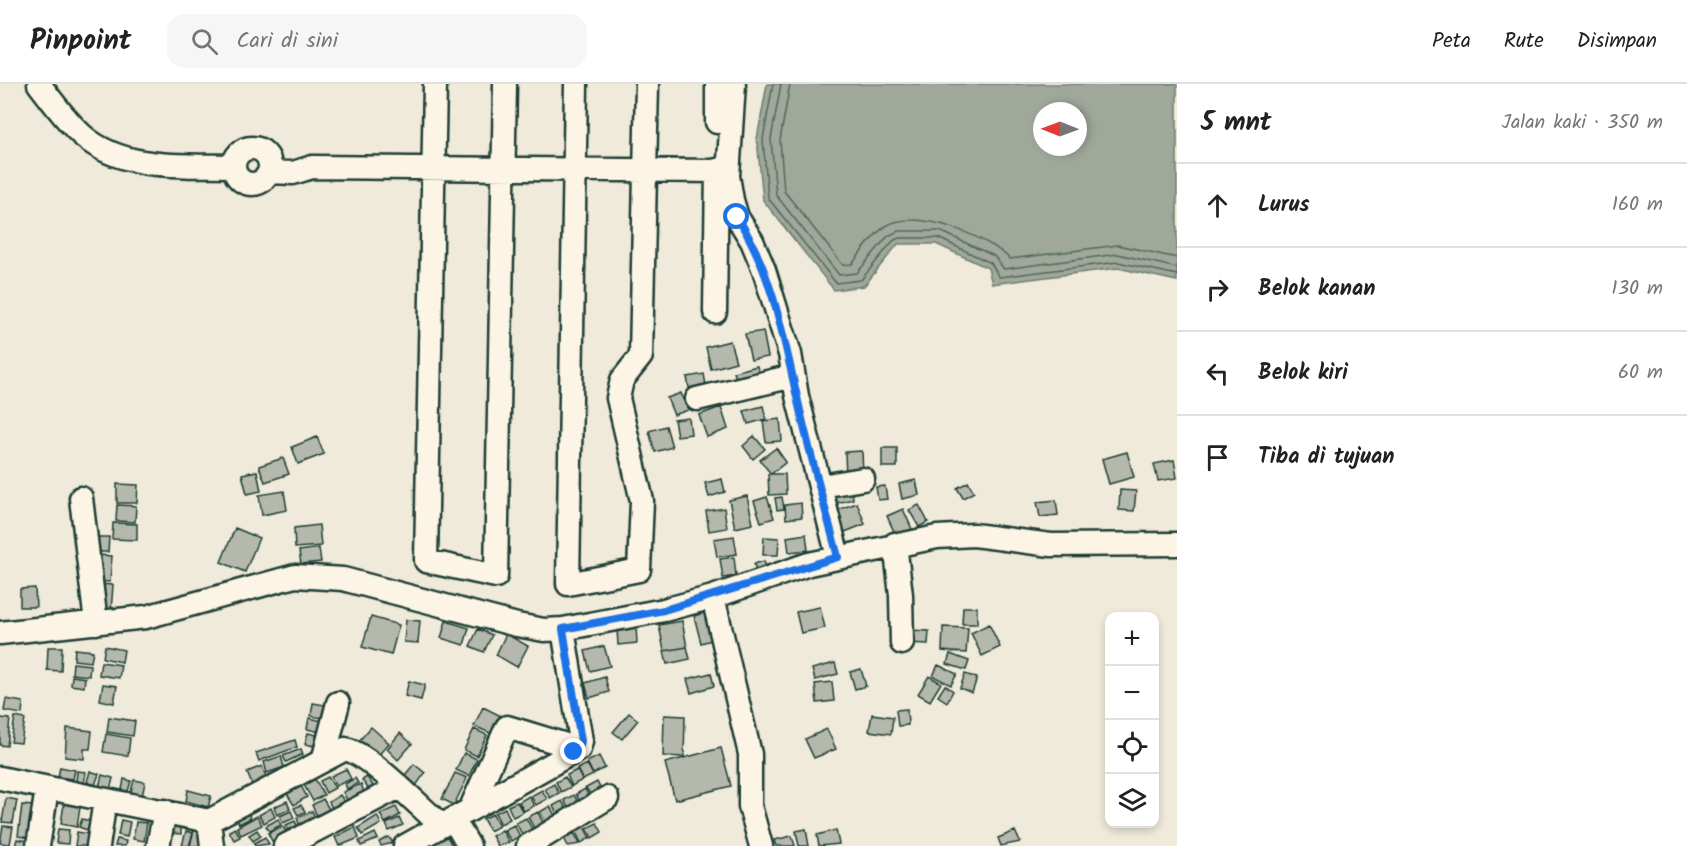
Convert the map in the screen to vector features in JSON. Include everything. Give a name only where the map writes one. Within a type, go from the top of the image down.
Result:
[{"type":"street","points":[[39,84],[62,116],[85,138],[111,152],[135,161],[233,166],[236,156],[243,150],[253,148],[262,151],[268,166],[292,158],[312,167],[717,171]]},
{"type":"street","points":[[435,84],[426,561],[496,576],[505,84]]},
{"type":"street","points":[[576,84],[568,584],[639,570],[642,501],[618,398],[622,380],[641,356],[647,84]]},
{"type":"street","points":[[715,312],[717,84]]},
{"type":"street","points":[[734,84],[728,176],[732,200],[737,217],[752,241],[764,270],[790,354],[793,376],[838,557]]},
{"type":"street","points":[[698,399],[793,376]]},
{"type":"street","points":[[821,486],[863,479]]},
{"type":"street","points":[[81,498],[96,623]]},
{"type":"street","points":[[0,633],[96,623],[165,612],[273,580],[295,576],[325,576],[517,626],[544,630],[563,629],[664,610],[713,597],[838,557],[895,544],[952,535],[974,534],[1051,545],[1177,544]]},
{"type":"street","points":[[895,544],[901,595],[902,643]]},
{"type":"street","points":[[713,597],[750,754],[750,806],[761,846]]},
{"type":"street","points":[[405,846],[579,749],[581,741],[563,629]]},
{"type":"street","points":[[324,758],[338,703]]},
{"type":"street","points":[[455,818],[507,727],[579,749]]},
{"type":"street","points":[[0,778],[209,821],[324,758],[345,749],[354,751],[399,787],[455,818],[469,846]]},
{"type":"street","points":[[285,846],[399,787]]},
{"type":"street","points":[[38,846],[47,789]]},
{"type":"street","points":[[528,846],[607,798]]},
{"type":"street","points":[[98,846],[105,800]]},
{"type":"street","points":[[158,846],[165,811]]},
{"type":"street","points":[[209,821],[212,846]]},
{"type":"water","points":[[767,84],[1177,84],[1177,281],[1118,268],[992,284],[988,268],[936,244],[898,244],[864,286],[834,290],[763,200],[757,139]]},
{"type":"building","points":[[763,331],[768,357],[751,360],[745,334]]},
{"type":"building","points":[[730,341],[736,362],[711,369],[706,347]]},
{"type":"building","points":[[757,366],[761,381],[739,388],[734,372]]},
{"type":"building","points":[[704,374],[706,385],[689,388],[687,377]]},
{"type":"building","points":[[681,393],[688,410],[674,415],[667,398]]},
{"type":"building","points":[[763,406],[766,419],[748,424],[744,411]]},
{"type":"building","points":[[721,407],[728,429],[707,437],[699,415]]},
{"type":"building","points":[[689,418],[691,434],[677,436],[674,420]]},
{"type":"building","points":[[780,419],[782,441],[766,442],[763,421]]},
{"type":"building","points":[[666,426],[672,447],[655,452],[649,431]]},
{"type":"building","points":[[754,436],[765,449],[753,459],[743,446]]},
{"type":"building","points":[[317,437],[324,454],[298,464],[292,447]]},
{"type":"building","points":[[776,448],[786,462],[771,474],[760,460]]},
{"type":"building","points":[[882,448],[897,448],[897,467],[882,467]]},
{"type":"building","points":[[862,451],[863,476],[846,476],[845,452]]},
{"type":"building","points":[[1127,452],[1134,477],[1109,484],[1102,459]]},
{"type":"building","points":[[283,458],[289,474],[265,482],[259,466]]},
{"type":"building","points":[[1174,460],[1177,478],[1158,481],[1154,464]]},
{"type":"building","points":[[257,471],[261,491],[247,494],[242,474]]},
{"type":"building","points":[[768,474],[785,474],[786,494],[769,495]]},
{"type":"building","points":[[722,479],[725,492],[709,497],[705,483]]},
{"type":"building","points":[[916,480],[919,495],[902,499],[899,484]]},
{"type":"building","points":[[968,482],[974,492],[963,498],[957,488]]},
{"type":"building","points":[[117,484],[138,485],[137,503],[117,503]]},
{"type":"building","points":[[885,486],[887,499],[878,500],[876,487]]},
{"type":"building","points":[[1120,490],[1136,491],[1134,511],[1119,510]]},
{"type":"building","points":[[284,491],[287,510],[262,515],[259,495]]},
{"type":"building","points":[[852,491],[853,499],[833,504],[831,496]]},
{"type":"building","points":[[747,496],[753,524],[735,528],[729,500]]},
{"type":"building","points":[[767,497],[774,518],[761,522],[754,501]]},
{"type":"building","points":[[782,497],[784,509],[777,510],[775,498]]},
{"type":"building","points":[[1056,500],[1058,515],[1040,517],[1037,502]]},
{"type":"building","points":[[801,503],[802,517],[786,519],[785,505]]},
{"type":"building","points":[[857,503],[865,524],[845,532],[837,510]]},
{"type":"building","points":[[117,505],[136,506],[135,522],[116,521]]},
{"type":"building","points":[[919,505],[928,522],[919,527],[909,510]]},
{"type":"building","points":[[724,508],[727,528],[709,531],[706,511]]},
{"type":"building","points":[[903,509],[912,529],[896,536],[887,516]]},
{"type":"building","points":[[113,523],[137,524],[137,540],[112,539]]},
{"type":"building","points":[[319,525],[321,546],[295,548],[294,528]]},
{"type":"building","points":[[235,528],[259,538],[245,572],[221,562]]},
{"type":"building","points":[[806,534],[808,550],[789,552],[787,537]]},
{"type":"building","points":[[734,536],[737,554],[717,557],[714,539]]},
{"type":"building","points":[[95,537],[109,537],[108,552],[95,552]]},
{"type":"building","points":[[764,537],[779,538],[778,555],[763,555]]},
{"type":"building","points":[[319,548],[321,562],[301,564],[299,551]]},
{"type":"building","points":[[97,555],[112,556],[110,582],[96,581]]},
{"type":"building","points":[[734,557],[736,576],[723,578],[720,559]]},
{"type":"building","points":[[764,561],[767,571],[758,575],[754,564]]},
{"type":"building","points":[[98,584],[113,585],[111,612],[96,612]]},
{"type":"building","points":[[35,588],[36,607],[20,607],[20,589]]},
{"type":"building","points":[[820,607],[825,628],[801,633],[796,612]]},
{"type":"building","points":[[963,607],[977,607],[977,624],[962,624]]},
{"type":"building","points":[[707,612],[715,639],[701,643],[694,616]]},
{"type":"building","points":[[371,617],[399,625],[391,655],[362,647]]},
{"type":"building","points":[[406,620],[420,621],[418,643],[404,642]]},
{"type":"building","points":[[446,621],[469,628],[464,645],[441,638]]},
{"type":"building","points":[[682,621],[687,647],[664,651],[659,625]]},
{"type":"building","points":[[989,624],[1000,647],[982,656],[971,633]]},
{"type":"building","points":[[636,627],[637,643],[618,645],[617,629]]},
{"type":"building","points":[[943,627],[968,628],[966,653],[942,651]]},
{"type":"building","points":[[478,629],[492,635],[484,652],[470,646]]},
{"type":"building","points":[[907,630],[929,631],[928,644],[906,643]]},
{"type":"building","points":[[506,634],[528,646],[517,667],[496,655]]},
{"type":"building","points":[[105,646],[124,650],[122,662],[103,658]]},
{"type":"building","points":[[604,646],[610,666],[590,671],[585,651]]},
{"type":"building","points":[[48,647],[62,647],[61,671],[47,670]]},
{"type":"building","points":[[687,647],[690,659],[667,664],[664,651]]},
{"type":"building","points":[[75,649],[93,651],[91,662],[74,660]]},
{"type":"building","points":[[950,654],[969,661],[966,670],[947,664]]},
{"type":"building","points":[[101,662],[121,665],[119,678],[99,675]]},
{"type":"building","points":[[73,663],[90,665],[89,676],[72,674]]},
{"type":"building","points":[[835,663],[838,674],[815,680],[812,669]]},
{"type":"building","points":[[938,665],[957,674],[951,685],[933,676]]},
{"type":"building","points":[[861,669],[866,686],[855,689],[850,672]]},
{"type":"building","points":[[711,673],[714,686],[691,693],[687,679]]},
{"type":"building","points":[[965,674],[977,678],[972,693],[960,688]]},
{"type":"building","points":[[72,676],[85,678],[84,687],[71,685]]},
{"type":"building","points":[[929,676],[941,683],[930,701],[918,694]]},
{"type":"building","points":[[605,677],[609,692],[589,698],[585,683]]},
{"type":"building","points":[[409,681],[425,685],[421,700],[405,696]]},
{"type":"building","points":[[832,682],[834,701],[817,703],[815,684]]},
{"type":"building","points":[[103,684],[117,686],[114,703],[100,700]]},
{"type":"building","points":[[945,685],[953,691],[947,702],[938,696]]},
{"type":"building","points":[[6,699],[23,702],[22,714],[4,711]]},
{"type":"building","points":[[313,703],[325,705],[323,718],[311,716]]},
{"type":"building","points":[[483,707],[505,718],[497,736],[474,726]]},
{"type":"building","points":[[907,709],[908,725],[898,726],[896,710]]},
{"type":"building","points":[[629,713],[638,720],[622,739],[613,732]]},
{"type":"building","points":[[872,714],[893,717],[891,734],[869,731]]},
{"type":"building","points":[[664,715],[685,716],[684,757],[663,756]]},
{"type":"building","points":[[15,717],[25,719],[21,743],[11,742]]},
{"type":"building","points":[[109,717],[135,721],[133,736],[107,732]]},
{"type":"building","points":[[0,718],[10,719],[7,746],[0,745]]},
{"type":"building","points":[[309,718],[323,721],[321,732],[307,729]]},
{"type":"building","points":[[371,727],[389,743],[376,758],[358,742]]},
{"type":"building","points":[[67,728],[92,731],[90,749],[84,749],[84,759],[65,757]]},
{"type":"building","points":[[474,729],[487,735],[477,756],[464,750]]},
{"type":"building","points":[[827,729],[836,749],[814,758],[805,739]]},
{"type":"building","points":[[308,733],[317,735],[314,746],[305,744]]},
{"type":"building","points":[[400,733],[412,744],[398,760],[387,749]]},
{"type":"building","points":[[106,734],[130,738],[128,756],[103,752]]},
{"type":"building","points":[[295,740],[297,747],[259,761],[256,753]]},
{"type":"building","points":[[721,748],[731,786],[675,800],[665,763]]},
{"type":"building","points":[[301,749],[303,754],[286,762],[283,756]]},
{"type":"building","points":[[464,753],[477,759],[469,776],[456,770]]},
{"type":"building","points":[[281,756],[284,767],[267,773],[264,762]]},
{"type":"building","points":[[599,756],[605,768],[593,774],[587,762]]},
{"type":"building","points":[[414,764],[425,773],[413,790],[401,780]]},
{"type":"building","points":[[587,764],[593,775],[583,780],[577,769]]},
{"type":"building","points":[[262,766],[267,780],[252,785],[247,772]]},
{"type":"building","points":[[60,767],[75,770],[73,779],[58,777]]},
{"type":"building","points":[[346,769],[351,779],[336,786],[331,776]]},
{"type":"building","points":[[577,770],[582,780],[572,786],[567,775]]},
{"type":"building","points":[[77,771],[86,772],[84,783],[76,782]]},
{"type":"building","points":[[90,771],[99,774],[95,785],[87,782]]},
{"type":"building","points":[[455,773],[467,778],[454,805],[442,799]]},
{"type":"building","points":[[102,775],[113,778],[110,790],[99,787]]},
{"type":"building","points":[[328,777],[335,788],[326,793],[320,781]]},
{"type":"building","points":[[367,777],[374,787],[369,790],[362,780]]},
{"type":"building","points":[[565,777],[571,787],[561,792],[556,782]]},
{"type":"building","points":[[355,778],[358,783],[347,789],[345,784]]},
{"type":"building","points":[[124,779],[131,781],[128,791],[122,790]]},
{"type":"building","points":[[315,779],[324,795],[313,801],[304,785]]},
{"type":"building","points":[[134,780],[145,782],[142,797],[130,795]]},
{"type":"building","points":[[597,782],[602,792],[592,797],[586,788]]},
{"type":"building","points":[[361,784],[364,792],[347,800],[343,792]]},
{"type":"building","points":[[554,784],[559,793],[550,798],[545,789]]},
{"type":"building","points":[[301,786],[307,797],[294,805],[287,794]]},
{"type":"building","points":[[585,789],[590,799],[581,804],[576,794]]},
{"type":"building","points":[[188,790],[211,796],[208,807],[186,801]]},
{"type":"building","points":[[542,790],[547,799],[536,805],[531,796]]},
{"type":"building","points":[[340,795],[344,801],[332,808],[329,802]]},
{"type":"building","points":[[574,795],[579,804],[569,810],[564,800]]},
{"type":"building","points":[[529,796],[534,806],[524,811],[519,802]]},
{"type":"building","points":[[6,798],[17,800],[13,823],[2,822]]},
{"type":"building","points":[[323,799],[329,809],[317,816],[312,805]]},
{"type":"building","points":[[287,801],[290,809],[277,815],[274,807]]},
{"type":"building","points":[[562,801],[567,811],[558,816],[553,806]]},
{"type":"building","points":[[517,802],[523,812],[513,817],[508,806]]},
{"type":"building","points":[[64,804],[80,807],[77,827],[61,824]]},
{"type":"building","points":[[22,805],[33,806],[29,838],[18,836]]},
{"type":"building","points":[[301,805],[305,812],[298,815],[294,808]]},
{"type":"building","points":[[550,806],[556,818],[546,823],[540,812]]},
{"type":"building","points":[[396,807],[400,815],[385,823],[380,814]]},
{"type":"building","points":[[271,808],[275,817],[264,823],[259,815]]},
{"type":"building","points":[[505,808],[510,819],[501,824],[495,813]]},
{"type":"building","points":[[291,811],[294,818],[283,823],[280,816]]},
{"type":"building","points":[[312,811],[316,819],[300,827],[297,818]]},
{"type":"building","points":[[538,812],[543,823],[534,828],[528,817]]},
{"type":"building","points":[[248,813],[251,818],[239,824],[237,818]]},
{"type":"building","points":[[493,814],[499,826],[490,831],[483,819]]},
{"type":"building","points":[[257,816],[262,825],[241,835],[237,827]]},
{"type":"building","points":[[377,816],[381,824],[362,835],[358,828]]},
{"type":"building","points":[[399,818],[403,825],[389,831],[386,824]]},
{"type":"building","points":[[526,818],[532,829],[522,834],[516,823]]},
{"type":"building","points":[[82,819],[90,821],[87,830],[79,827]]},
{"type":"building","points":[[278,819],[281,825],[269,831],[266,826]]},
{"type":"building","points":[[121,820],[130,822],[127,837],[118,835]]},
{"type":"building","points":[[295,821],[299,830],[290,834],[286,825]]},
{"type":"building","points":[[136,822],[147,823],[144,841],[133,839]]},
{"type":"building","points":[[597,823],[602,832],[592,838],[587,828]]},
{"type":"building","points":[[514,825],[520,836],[511,841],[504,830]]},
{"type":"building","points":[[583,825],[590,838],[581,843],[575,830]]},
{"type":"building","points":[[3,826],[13,827],[10,844],[0,843]]},
{"type":"building","points":[[173,826],[181,827],[181,834],[172,833]]},
{"type":"building","points":[[283,826],[287,834],[272,841],[268,833]]},
{"type":"building","points":[[355,827],[359,838],[339,846],[335,837]]},
{"type":"building","points":[[235,828],[240,837],[234,840],[229,831]]},
{"type":"building","points":[[58,829],[69,830],[68,844],[56,843]]},
{"type":"building","points":[[806,829],[809,846],[799,846],[796,831]]},
{"type":"building","points":[[194,830],[206,834],[203,846],[190,846]]},
{"type":"building","points":[[257,830],[261,836],[253,841],[249,835]]},
{"type":"building","points":[[502,830],[509,842],[498,846],[492,836]]},
{"type":"building","points":[[836,830],[839,844],[819,846],[817,835]]},
{"type":"building","points":[[186,831],[193,833],[189,846],[182,846]]},
{"type":"building","points":[[1015,831],[1020,842],[1001,846],[998,838]]},
{"type":"building","points":[[77,832],[89,834],[87,846],[75,846]]},
{"type":"building","points":[[375,833],[378,839],[361,846],[359,841]]},
{"type":"building","points":[[574,833],[580,844],[568,846],[564,838]]},
{"type":"building","points":[[446,834],[452,846],[435,846],[432,841]]},
{"type":"building","points":[[792,836],[795,846],[776,846],[774,840]]},
{"type":"building","points":[[265,837],[269,844],[255,846],[254,843]]},
{"type":"building","points":[[389,837],[393,843],[381,846],[379,842]]},
{"type":"building","points":[[17,839],[29,841],[28,846],[15,846]]},
{"type":"building","points":[[117,839],[126,841],[125,846],[115,846]]},
{"type":"route","points":[[574,752],[579,749],[581,741],[563,629],[664,610],[713,597],[810,564],[838,557],[803,422],[790,354],[764,270],[752,241],[737,217]]}]
